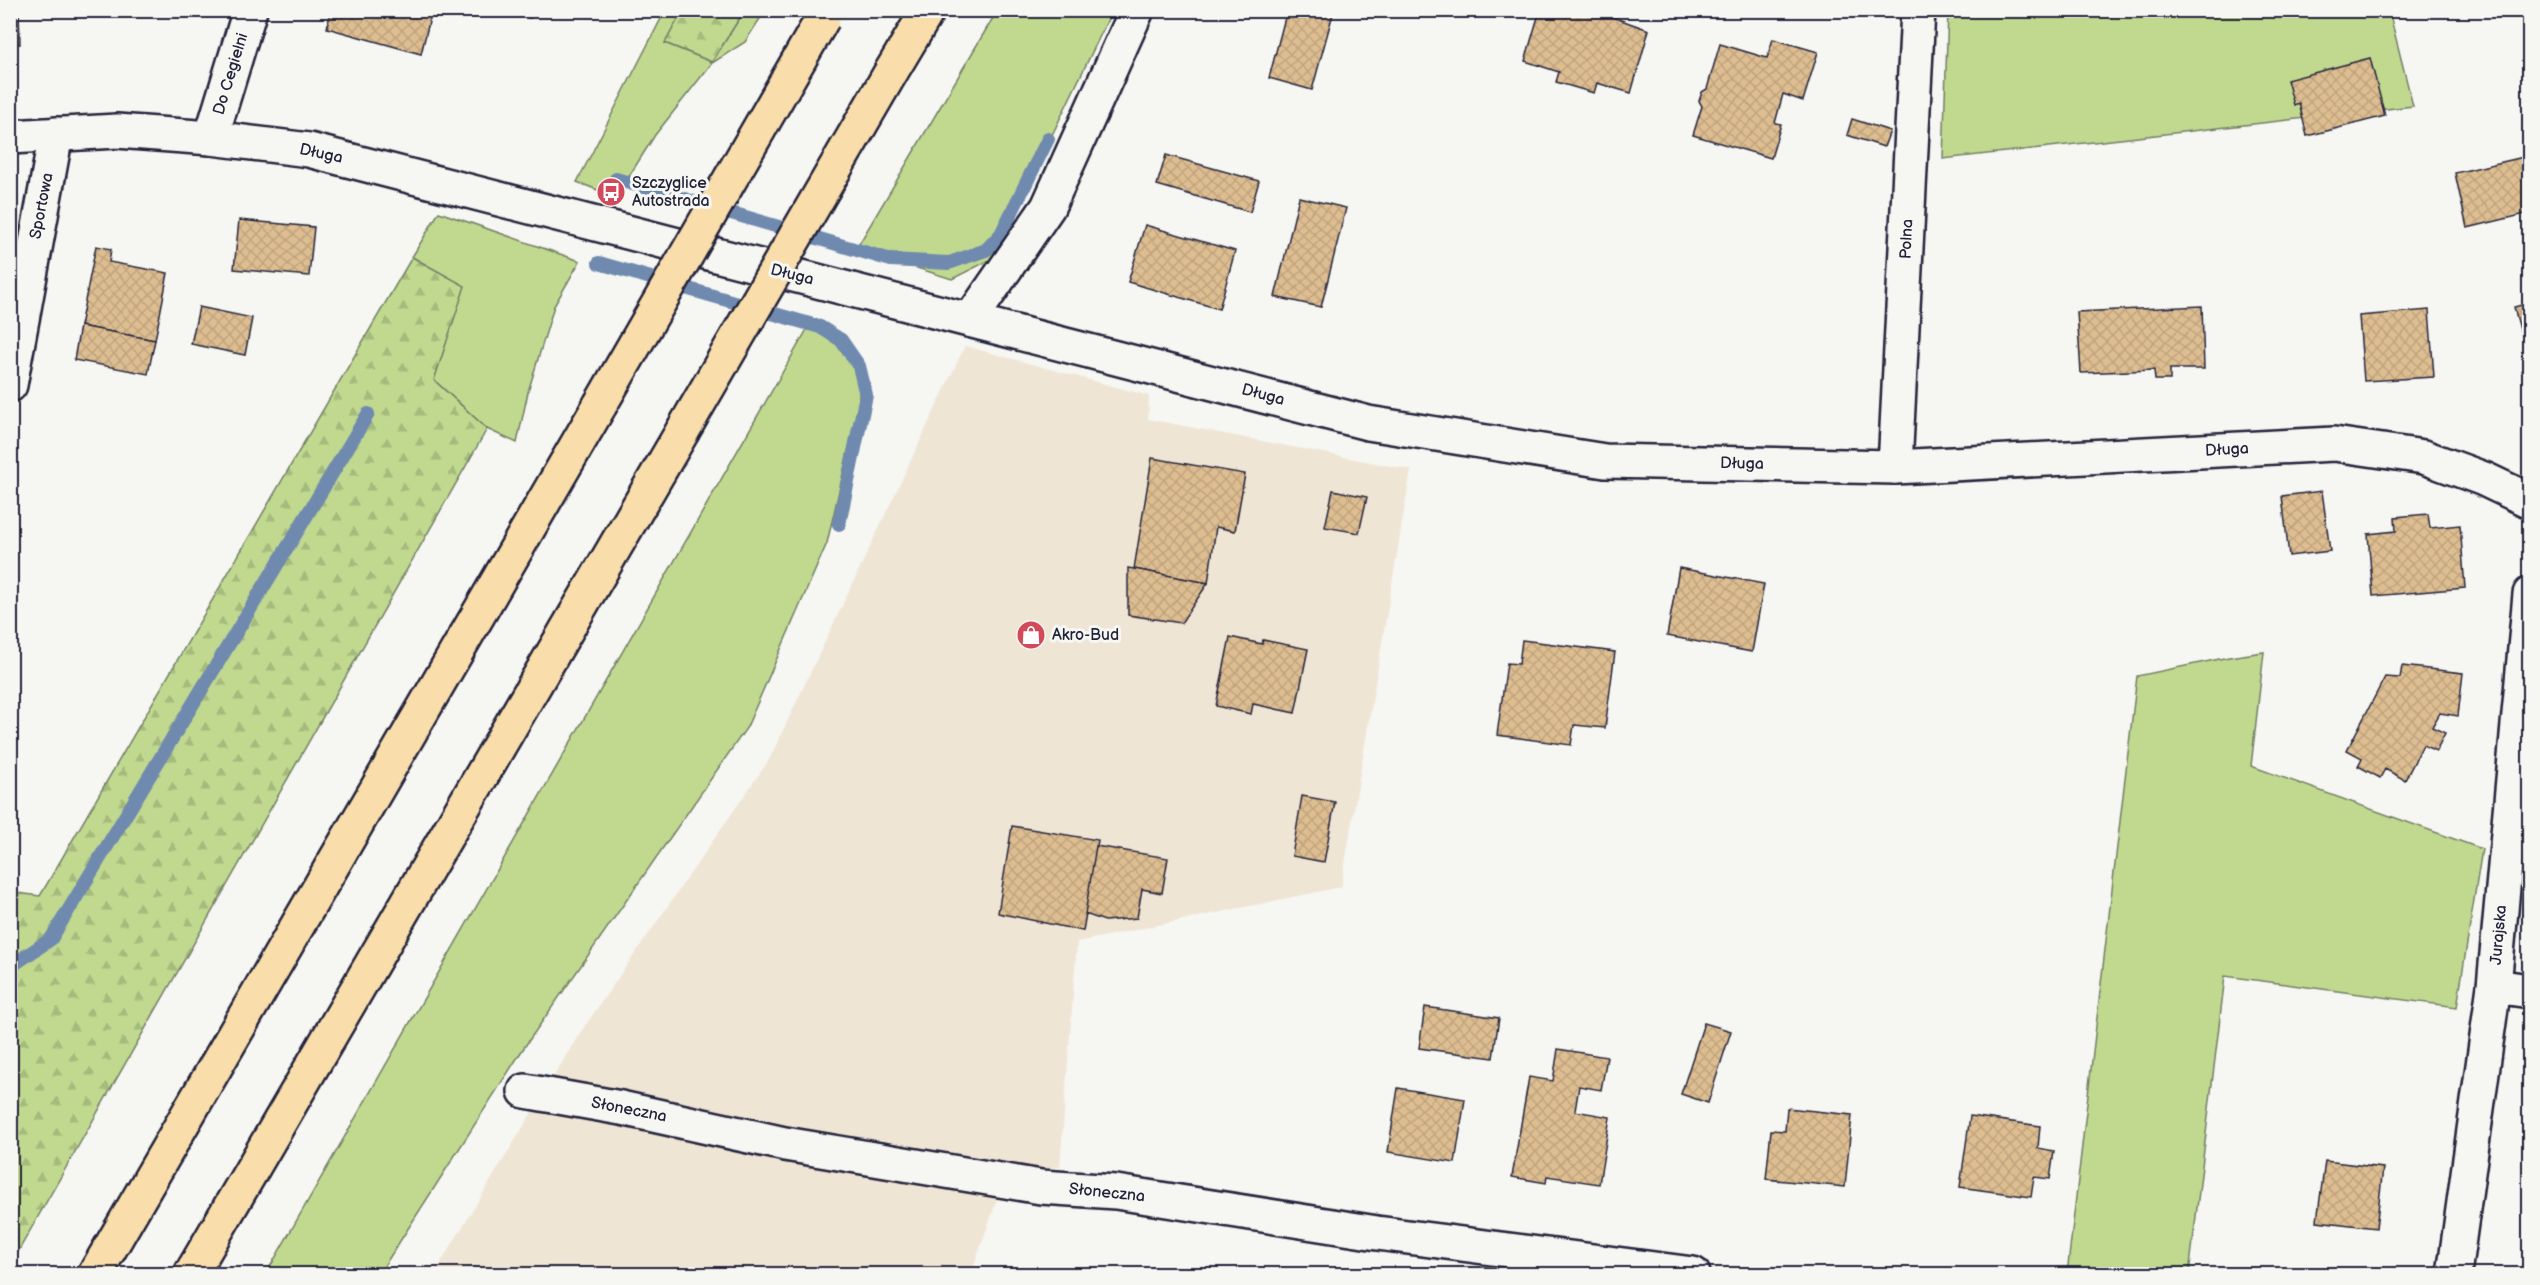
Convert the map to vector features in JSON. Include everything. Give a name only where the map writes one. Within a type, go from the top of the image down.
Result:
[{"type":"highway","points":[[191,1275],[928,10]]},
{"type":"highway","points":[[95,1275],[825,14]]},
{"type":"street","name":"Do Cegielni","points":[[211,138],[250,10]]},
{"type":"street","points":[[970,320],[1048,207],[1137,10]]},
{"type":"street","name":"Polna","points":[[1895,467],[1918,10]]},
{"type":"street","name":"Długa","points":[[10,137],[117,131],[211,138],[309,150],[410,174],[541,211],[1368,423],[1605,461],[1895,467],[2334,444],[2424,457],[2484,479],[2529,501]]},
{"type":"street","name":"Sportowa","points":[[10,385],[56,134]]},
{"type":"street","name":"Jurajska","points":[[2454,1275],[2494,986],[2529,594]]},
{"type":"street","points":[[2494,986],[2529,991]]},
{"type":"street","name":"Słoneczna","points":[[525,1091],[621,1108],[785,1144],[1041,1187],[1116,1192],[1377,1233],[1693,1275]]},
{"type":"shaded area","points":[[965,346],[1149,396],[1148,419],[1411,470],[1341,887],[1077,942],[1060,1167],[1007,1171],[971,1274],[434,1274],[580,1033],[769,760]]},
{"type":"green space","points":[[683,10],[744,11],[712,62],[665,43]]},
{"type":"green space","points":[[665,11],[683,11],[665,43],[712,62],[744,11],[765,11],[745,42],[712,63],[655,135],[616,197],[577,182]]},
{"type":"green space","points":[[997,11],[1112,11],[992,259],[952,279],[856,249]]},
{"type":"green space","points":[[1948,11],[2389,11],[2413,106],[1943,159]]},
{"type":"green space","points":[[439,212],[580,261],[554,306],[528,392],[517,443],[487,429],[434,380],[464,286],[412,257]]},
{"type":"green space","points":[[412,257],[465,286],[434,380],[487,429],[11,1264],[11,892],[40,896]]},
{"type":"green space","points":[[809,326],[843,346],[859,378],[859,404],[827,543],[747,727],[523,1049],[379,1274],[266,1274]]},
{"type":"green space","points":[[2264,652],[2251,766],[2482,849],[2457,1007],[2225,976],[2189,1274],[2067,1274],[2137,676]]},
{"type":"building","points":[[10,10],[19,10],[20,44],[10,45]]},
{"type":"building","points":[[120,10],[155,10],[155,16],[121,17]]},
{"type":"building","points":[[331,10],[432,10],[421,54],[327,28]]},
{"type":"building","points":[[502,10],[531,10],[530,18]]},
{"type":"building","points":[[1287,10],[1334,10],[1312,90],[1269,78]]},
{"type":"building","points":[[1540,10],[1593,10],[1649,30],[1631,93],[1597,83],[1594,93],[1556,82],[1559,72],[1525,61]]},
{"type":"building","points":[[1773,39],[1818,52],[1803,101],[1783,94],[1775,123],[1781,124],[1771,158],[1693,135],[1702,106],[1699,101],[1702,92],[1707,89],[1720,44],[1767,58]]},
{"type":"building","points":[[2370,58],[2385,116],[2307,136],[2299,103],[2294,105],[2287,80]]},
{"type":"building","points":[[1852,119],[1890,131],[1884,147],[1847,135]]},
{"type":"building","points":[[1166,155],[1259,181],[1250,212],[1157,185]]},
{"type":"building","points":[[2528,156],[2530,213],[2467,228],[2455,173]]},
{"type":"building","points":[[1299,197],[1346,208],[1321,307],[1275,297]]},
{"type":"building","points":[[239,220],[314,227],[309,276],[234,269]]},
{"type":"building","points":[[1145,225],[1235,251],[1219,309],[1128,282]]},
{"type":"building","points":[[96,246],[111,249],[109,262],[168,273],[155,340],[80,326]]},
{"type":"building","points":[[2530,303],[2530,367],[2514,307]]},
{"type":"building","points":[[2202,306],[2204,369],[2170,369],[2170,380],[2155,380],[2154,370],[2081,373],[2077,312]]},
{"type":"building","points":[[199,307],[252,318],[245,355],[191,344]]},
{"type":"building","points":[[2429,310],[2434,377],[2364,381],[2359,316]]},
{"type":"building","points":[[80,326],[155,340],[148,374],[74,360]]},
{"type":"building","points":[[1152,458],[1245,474],[1235,531],[1216,527],[1208,583],[1134,569]]},
{"type":"building","points":[[1333,490],[1367,497],[1359,533],[1325,527]]},
{"type":"building","points":[[2322,491],[2330,551],[2289,556],[2282,496]]},
{"type":"building","points":[[2428,514],[2430,528],[2460,525],[2465,588],[2373,596],[2368,534],[2396,531],[2395,517]]},
{"type":"building","points":[[1128,568],[1208,583],[1181,623],[1128,615]]},
{"type":"building","points":[[1679,568],[1764,584],[1752,652],[1667,636]]},
{"type":"building","points":[[1230,637],[1262,644],[1263,640],[1308,649],[1295,713],[1253,704],[1251,714],[1216,706]]},
{"type":"building","points":[[1522,640],[1615,652],[1605,728],[1574,725],[1571,745],[1497,735],[1507,663],[1519,664]]},
{"type":"building","points":[[2402,666],[2463,673],[2458,716],[2440,713],[2432,727],[2445,733],[2436,751],[2423,745],[2405,780],[2385,769],[2380,778],[2358,766],[2362,758],[2347,750],[2385,677],[2400,678]]},
{"type":"building","points":[[1302,796],[1335,802],[1324,862],[1292,856]]},
{"type":"building","points":[[1012,826],[1098,840],[1083,931],[998,913]]},
{"type":"building","points":[[1096,846],[1168,858],[1162,893],[1142,889],[1137,918],[1105,921],[1085,914]]},
{"type":"building","points":[[1425,1007],[1499,1018],[1493,1058],[1419,1048]]},
{"type":"building","points":[[1704,1023],[1731,1031],[1708,1103],[1681,1094]]},
{"type":"building","points":[[1558,1049],[1607,1057],[1601,1090],[1579,1086],[1575,1111],[1610,1117],[1599,1184],[1547,1176],[1546,1183],[1512,1177],[1529,1077],[1553,1081]]},
{"type":"building","points":[[1398,1088],[1465,1099],[1455,1163],[1388,1152]]},
{"type":"building","points":[[1787,1108],[1852,1115],[1845,1187],[1766,1179],[1771,1130],[1785,1131]]},
{"type":"building","points":[[1970,1116],[2040,1126],[2038,1148],[2054,1151],[2050,1179],[2034,1177],[2031,1197],[1960,1187]]},
{"type":"building","points":[[2325,1161],[2383,1168],[2376,1228],[2317,1221]]},
{"type":"waterway","points":[[616,179],[891,260],[949,263],[986,250],[1001,234],[1048,139]]},
{"type":"waterway","points":[[599,263],[820,327],[841,340],[859,366],[866,395],[839,524]]},
{"type":"waterway","points":[[10,967],[51,939],[368,414]]},
{"type":"place","name":"Szczyglice Autostrada","points":[[611,192]]},
{"type":"place","name":"Akro-Bud","points":[[1031,635]]}]
